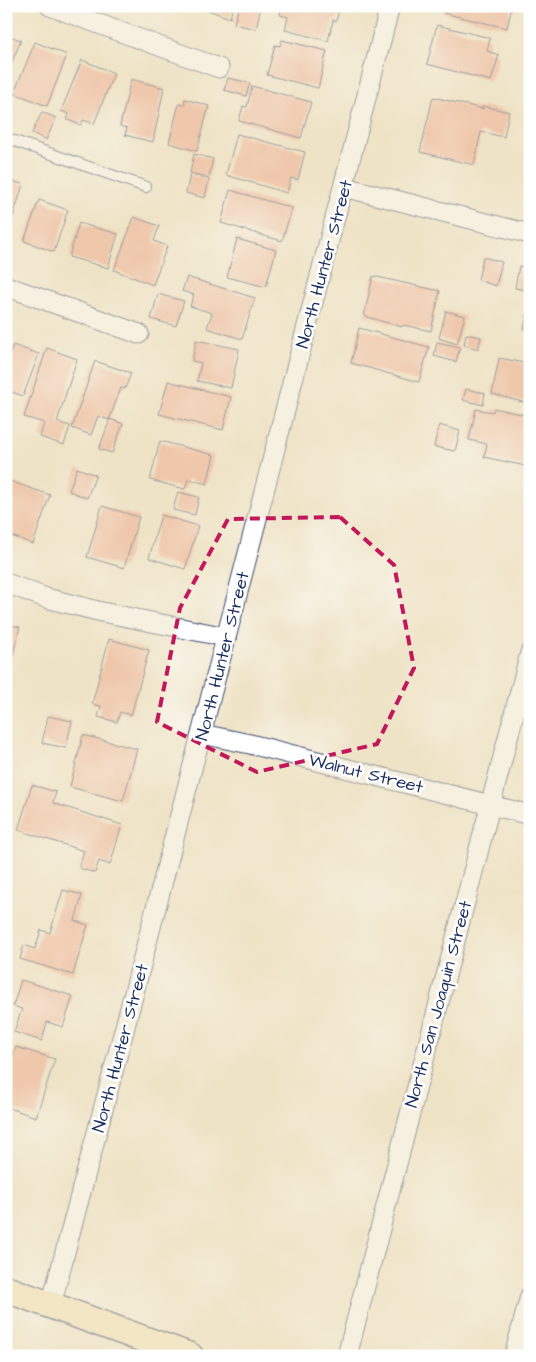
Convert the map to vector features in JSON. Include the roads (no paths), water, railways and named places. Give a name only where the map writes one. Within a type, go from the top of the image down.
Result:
[{"type":"street","points":[[50,6],[219,68]]},
{"type":"street","name":"North Hunter Street","points":[[51,1305],[132,1004],[390,6]]},
{"type":"street","points":[[344,187],[530,234]]},
{"type":"street","points":[[6,286],[139,334]]},
{"type":"street","points":[[6,584],[46,598],[102,612],[226,637]]},
{"type":"street","name":"North San Joaquin Street","points":[[347,1356],[530,653]]},
{"type":"street","name":"Walnut Street","points":[[202,734],[260,746],[530,815]]},
{"type":"street","points":[[6,1289],[190,1356]]},
{"type":"street","points":[[514,1356],[530,1296]]},
{"type":"lane","points":[[6,138],[146,187]]}]
